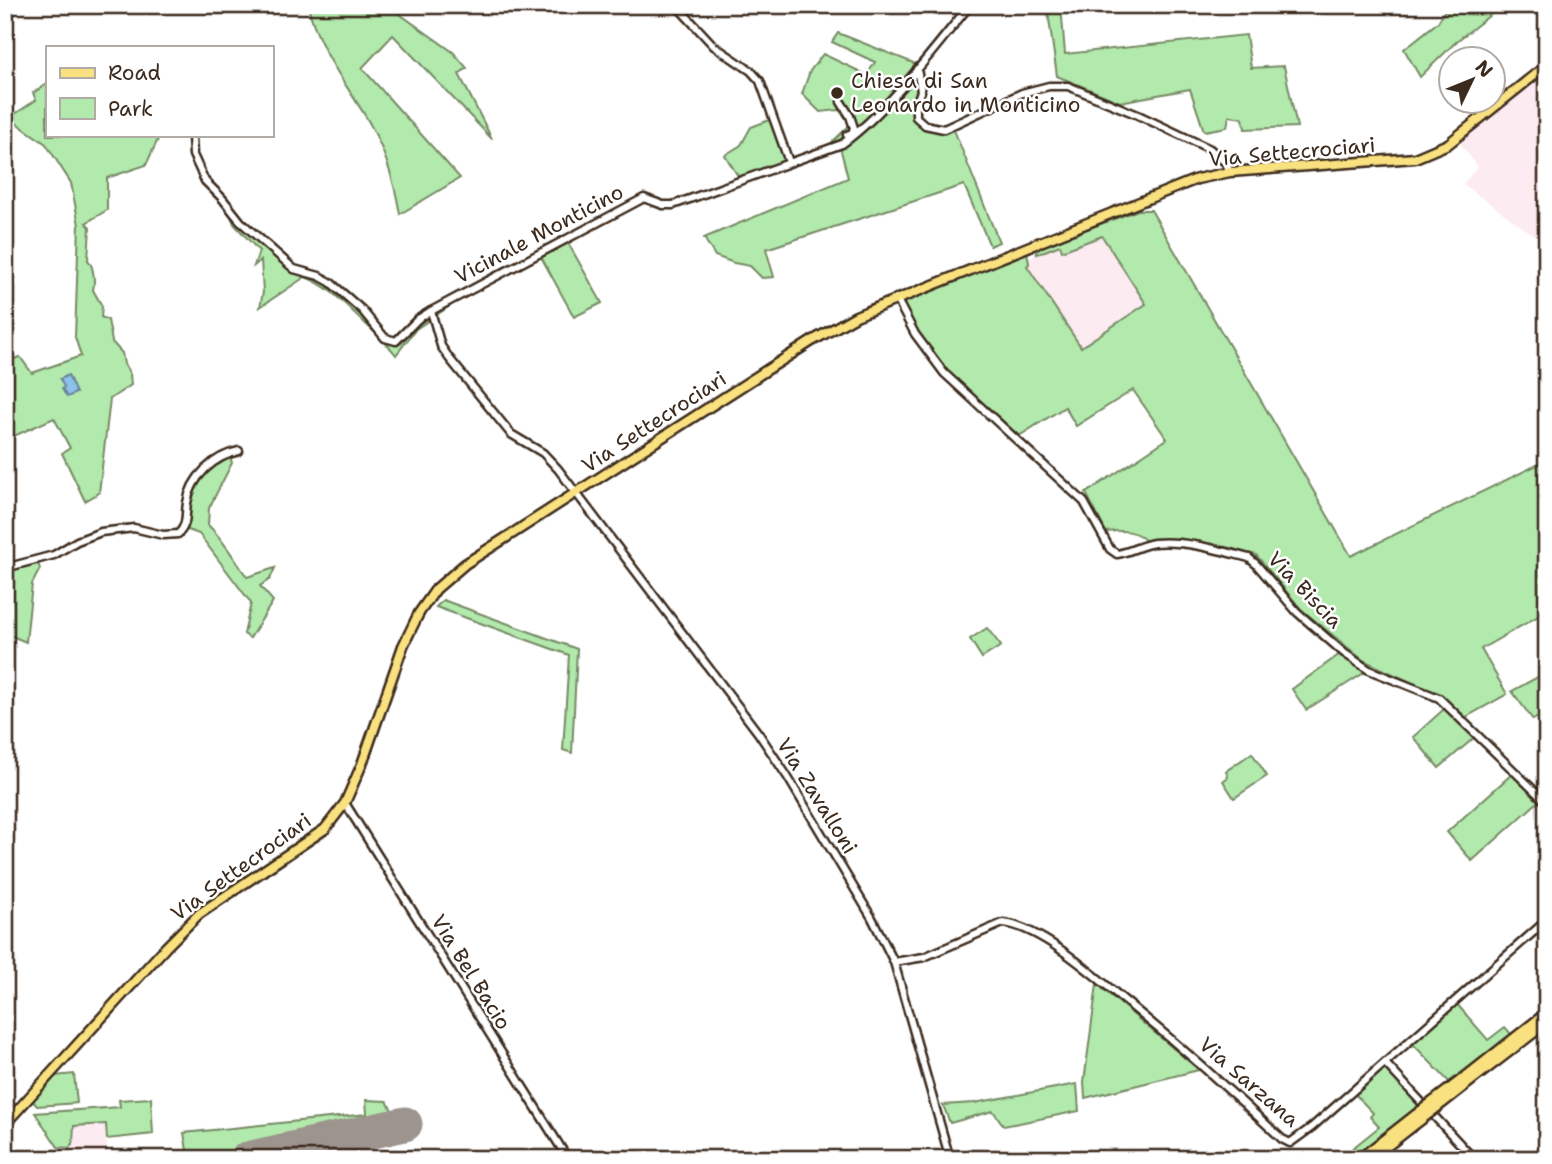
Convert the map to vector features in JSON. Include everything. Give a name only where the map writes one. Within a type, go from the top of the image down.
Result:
[{"type":"highway","points":[[1370,1159],[1547,1013]]},
{"type":"highway","points":[[1472,1075],[1547,1022]]},
{"type":"highway","points":[[1360,1159],[1418,1118]]},
{"type":"main road","name":"Via Settecrociari","points":[[5,1124],[199,914],[325,829],[345,803],[362,764],[403,646],[419,613],[436,589],[465,564],[812,341],[856,316],[1197,178],[1230,172],[1415,158],[1448,144],[1547,65]]},
{"type":"street","points":[[676,5],[714,46],[751,71],[760,81],[789,162]]},
{"type":"street","name":"Vicinale Monticino","points":[[192,136],[193,155],[205,181],[241,222],[294,269],[330,282],[362,310],[385,338],[396,341],[430,311],[643,198],[663,205],[673,205],[840,145],[858,133],[917,69],[970,5]]},
{"type":"street","points":[[917,69],[921,91],[916,104],[916,117],[925,125],[944,129],[1022,93],[1049,86],[1068,86],[1210,149],[1226,163],[1230,172]]},
{"type":"street","points":[[840,145],[854,128],[841,102]]},
{"type":"street","name":"Via Biscia","points":[[896,298],[915,334],[944,373],[1083,502],[1110,548],[1117,554],[1153,543],[1169,543],[1248,558],[1297,612],[1344,653],[1369,670],[1439,698],[1547,803]]},
{"type":"street","name":"Via Zavalloni","points":[[430,311],[441,346],[449,358],[511,434],[545,454],[773,755],[872,918],[894,962],[950,1159]]},
{"type":"street","points":[[5,568],[54,555],[77,541],[101,532],[134,528],[163,536],[178,534],[186,523],[188,496],[201,473],[220,458],[239,451]]},
{"type":"street","name":"Via Bel Bacio","points":[[345,803],[568,1159]]},
{"type":"street","name":"Via Sarzana","points":[[894,962],[924,957],[1003,923],[1016,924],[1075,959],[1204,1065],[1282,1139],[1290,1143],[1296,1141],[1547,920]]},
{"type":"street","points":[[1385,1063],[1471,1156],[1462,1159]]},
{"type":"shaded area","points":[[1547,70],[1546,244],[1463,184],[1478,167],[1458,141],[1489,116],[1506,116],[1506,103]]},
{"type":"shaded area","points":[[1102,236],[1146,304],[1080,348],[1027,266],[1028,258],[1060,245],[1062,251]]},
{"type":"shaded area","points":[[106,1123],[108,1159],[53,1159],[58,1147],[69,1148],[73,1126]]},
{"type":"green space","points":[[308,5],[387,5],[453,52],[467,68],[459,74],[492,139],[393,35],[362,68],[460,178],[400,214],[391,176],[378,140],[325,49]]},
{"type":"green space","points":[[1047,5],[1061,5],[1065,54],[1246,35],[1251,68],[1284,66],[1297,127],[1245,129],[1243,118],[1229,116],[1227,127],[1204,131],[1190,89],[1120,102],[1057,76]]},
{"type":"green space","points":[[1448,5],[1503,5],[1452,46],[1436,46],[1436,61],[1420,77],[1404,49],[1438,22]]},
{"type":"green space","points":[[838,33],[916,64],[898,89],[876,112],[852,132],[826,148],[851,124],[839,110],[820,112],[802,94],[810,71],[823,54],[867,75],[875,62],[832,42]]},
{"type":"green space","points":[[916,73],[918,90],[913,117],[932,129],[954,130],[999,242],[990,246],[964,185],[766,249],[774,277],[762,278],[750,266],[715,256],[704,238],[848,178],[840,147]]},
{"type":"green space","points":[[46,85],[46,136],[160,136],[146,165],[107,178],[107,210],[86,223],[90,227],[88,260],[94,275],[93,290],[102,306],[101,317],[108,320],[112,342],[122,353],[131,385],[110,399],[99,493],[85,501],[62,453],[70,448],[54,418],[5,440],[5,362],[20,357],[32,373],[81,356],[75,337],[79,225],[71,183],[46,144],[9,118],[36,100],[33,93]]},
{"type":"green space","points":[[772,119],[791,161],[741,181],[725,155],[741,145],[751,127]]},
{"type":"green space","points":[[1138,210],[1151,210],[1351,556],[1543,462],[1547,467],[1547,611],[1481,649],[1507,694],[1466,717],[1443,697],[1363,660],[1301,609],[1256,555],[1195,541],[1160,539],[1147,542],[1128,531],[1106,532],[1086,493],[1167,439],[1133,390],[1076,426],[1065,407],[1019,436],[936,360],[917,332],[904,304],[907,300],[1027,251],[1027,266],[1081,347],[1146,304],[1102,236],[1062,251],[1060,245],[1037,254],[1036,248]]},
{"type":"green space","points":[[229,211],[292,269],[321,278],[360,310],[393,343],[428,315],[475,289],[416,329],[396,355],[339,299],[323,286],[305,277],[260,307],[263,292],[261,260],[254,266],[259,251],[234,224]]},
{"type":"green space","points":[[567,241],[602,303],[574,317],[540,255]]},
{"type":"green space","points":[[230,456],[232,463],[209,508],[208,525],[247,577],[275,568],[270,579],[260,586],[273,601],[250,638],[244,634],[251,603],[199,534],[185,529],[197,485],[209,469]]},
{"type":"green space","points":[[38,563],[40,569],[32,584],[26,642],[5,633],[5,569],[18,569]]},
{"type":"green space","points":[[443,600],[577,649],[572,753],[563,750],[569,655],[436,607]]},
{"type":"green space","points":[[987,628],[1001,646],[982,658],[970,639]]},
{"type":"green space","points":[[1340,654],[1367,671],[1306,710],[1292,689]]},
{"type":"green space","points":[[1547,672],[1547,712],[1533,720],[1512,691]]},
{"type":"green space","points":[[1445,708],[1475,737],[1439,768],[1413,737]]},
{"type":"green space","points":[[1252,753],[1267,776],[1234,798],[1223,781],[1228,777],[1226,771]]},
{"type":"green space","points":[[1512,774],[1539,801],[1472,861],[1447,832]]},
{"type":"green space","points":[[1097,984],[1199,1070],[1085,1098],[1084,1082]]},
{"type":"green space","points":[[1456,1003],[1488,1040],[1505,1027],[1512,1035],[1451,1084],[1411,1042]]},
{"type":"green space","points":[[1383,1067],[1422,1106],[1354,1159],[1339,1159],[1379,1127],[1370,1117],[1373,1113],[1354,1093]]},
{"type":"green space","points":[[74,1074],[77,1103],[37,1106],[32,1100],[55,1076]]},
{"type":"green space","points":[[1077,1084],[1079,1111],[1004,1126],[993,1111],[950,1123],[943,1105],[974,1103]]},
{"type":"green space","points":[[151,1098],[153,1134],[107,1139],[106,1124],[74,1126],[73,1143],[69,1148],[58,1147],[35,1113],[120,1107],[119,1100]]},
{"type":"green space","points":[[366,1100],[387,1101],[393,1112],[400,1112],[404,1119],[217,1159],[174,1159],[188,1156],[184,1133],[367,1114]]},
{"type":"water","points":[[68,375],[76,393],[67,397],[60,379]]},
{"type":"runway","points":[[247,1159],[405,1124]]},
{"type":"place","name":"Chiesa di San Leonardo in Monticino","points":[[837,93]]}]
